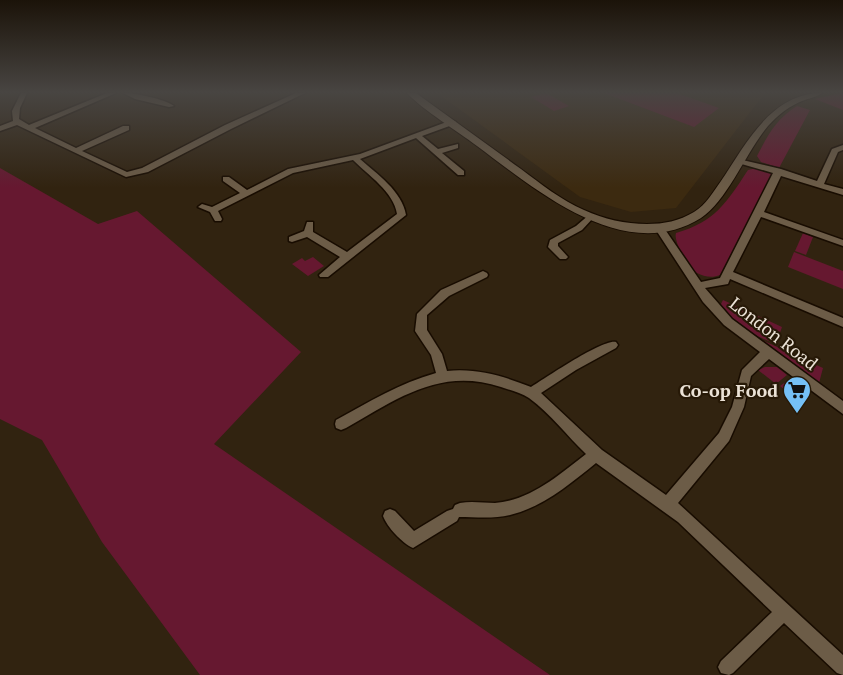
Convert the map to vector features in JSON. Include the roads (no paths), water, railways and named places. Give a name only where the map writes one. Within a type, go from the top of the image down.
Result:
[{"type":"street","points":[[22,124],[122,175],[135,174],[234,124]]},
{"type":"street","points":[[28,128],[36,124]]},
{"type":"street","points":[[202,207],[213,210],[291,171],[355,158],[445,124]]},
{"type":"street","points":[[455,124],[543,189],[590,217],[625,226],[659,227],[683,222],[702,212],[711,203],[741,161],[764,124]]},
{"type":"street","points":[[76,151],[126,128]]},
{"type":"street","points":[[417,135],[461,172]]},
{"type":"street","points":[[437,152],[455,146]]},
{"type":"street","points":[[820,184],[835,151],[843,147]]},
{"type":"street","points":[[324,275],[402,215],[402,211],[394,197],[355,158]]},
{"type":"street","points":[[741,161],[843,192]]},
{"type":"street","points":[[698,286],[724,281],[775,181],[778,171]]},
{"type":"street","points":[[226,179],[246,193]]},
{"type":"street","points":[[213,210],[218,219]]},
{"type":"street","points":[[758,213],[843,243]]},
{"type":"street","points":[[563,258],[553,247],[554,242],[579,228],[590,217]]},
{"type":"street","name":"London Road","points":[[659,227],[698,286],[729,324],[843,408]]},
{"type":"street","points":[[292,239],[309,228],[347,257]]},
{"type":"street","points":[[728,274],[843,323]]},
{"type":"street","points":[[442,375],[436,354],[421,331],[422,314],[445,294],[482,275]]},
{"type":"street","points":[[532,393],[572,367],[612,345]]},
{"type":"street","points":[[668,504],[724,437],[738,407],[746,374],[767,353]]},
{"type":"street","points":[[341,424],[423,381],[442,375],[486,376],[532,393],[596,455],[668,504],[843,667]]},
{"type":"street","points":[[390,516],[413,540],[456,513],[473,508],[495,510],[531,501],[552,488],[596,455]]},
{"type":"street","points":[[727,667],[783,613]]},
{"type":"place","name":"Co-op Food","points":[[797,414]]}]
